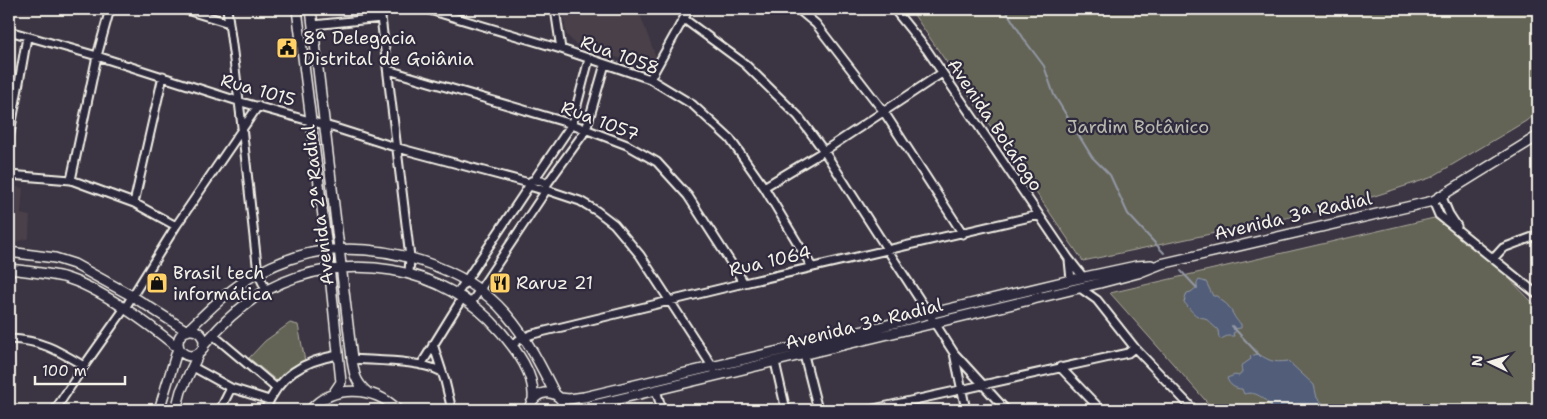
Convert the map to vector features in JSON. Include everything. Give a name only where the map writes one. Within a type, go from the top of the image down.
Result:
[{"type":"main road","name":"Avenida 2ª Radial","points":[[297,9],[312,121],[338,355],[340,382],[338,389],[333,394]]},
{"type":"main road","name":"Avenida 2ª Radial","points":[[311,9],[352,359],[355,379],[366,392]]},
{"type":"main road","name":"Avenida 3ª Radial","points":[[573,410],[1080,288],[1138,273],[1161,264],[1437,198],[1538,136]]},
{"type":"main road","points":[[159,410],[178,348],[178,339],[183,332],[228,292],[258,273],[281,262],[327,250],[373,252],[410,257],[447,271],[480,291],[504,312],[524,337],[565,410]]},
{"type":"main road","points":[[9,252],[55,258],[74,264],[132,296],[187,330],[200,333],[203,337],[204,345]]},
{"type":"main road","name":"Avenida 3ª Radial","points":[[531,404],[543,393],[569,399],[584,397],[1071,280],[1136,266],[1161,264]]},
{"type":"main road","points":[[176,410],[181,392],[204,345],[239,309],[266,290],[301,276],[329,269],[370,268],[409,273],[436,283],[471,303],[493,323],[512,345],[524,364],[533,387],[531,404],[521,410]]},
{"type":"main road","points":[[9,269],[37,272],[64,278],[90,288],[125,308],[182,353],[187,356],[198,355]]},
{"type":"main road","points":[[804,355],[807,348],[863,334],[872,329]]},
{"type":"main road","points":[[754,356],[770,356],[775,362]]},
{"type":"main road","points":[[310,410],[315,404],[333,394],[350,390],[366,392],[383,398],[398,410]]},
{"type":"street","points":[[70,180],[97,56],[110,9]]},
{"type":"street","points":[[183,9],[229,23]]},
{"type":"street","points":[[227,9],[241,102],[242,129],[258,273],[266,290]]},
{"type":"street","points":[[380,9],[410,257],[409,273]]},
{"type":"street","name":"Rua 1058","points":[[426,9],[561,49],[650,79],[693,105],[730,139],[764,187],[812,267]]},
{"type":"street","points":[[555,9],[561,49]]},
{"type":"street","points":[[650,79],[689,9]]},
{"type":"street","points":[[798,9],[816,24],[884,112],[963,234]]},
{"type":"street","name":"Avenida Botafogo","points":[[894,9],[927,50],[1069,260],[1084,278]]},
{"type":"street","points":[[313,26],[381,18]]},
{"type":"street","points":[[684,19],[745,64],[798,116],[824,151],[954,353],[1006,410]]},
{"type":"street","name":"Rua 1015","points":[[9,31],[398,148],[531,183],[542,181],[546,189]]},
{"type":"street","points":[[9,139],[27,36]]},
{"type":"street","points":[[421,365],[460,296],[465,282],[572,124],[589,59]]},
{"type":"street","points":[[471,303],[586,130],[605,64]]},
{"type":"street","name":"Rua 1057","points":[[388,70],[572,124],[627,145],[657,162],[688,196],[744,282]]},
{"type":"street","points":[[764,187],[824,151],[942,73]]},
{"type":"street","points":[[134,203],[163,76]]},
{"type":"street","points":[[55,410],[125,308],[176,226],[258,106]]},
{"type":"street","points":[[9,175],[70,180],[134,203],[176,226]]},
{"type":"street","points":[[546,189],[580,201],[614,224],[640,255],[718,376]]},
{"type":"street","points":[[1437,198],[1439,215],[1538,295]]},
{"type":"street","name":"Rua 1064","points":[[512,345],[524,337],[744,282],[963,234],[1039,215]]},
{"type":"street","points":[[1493,260],[1503,248],[1538,235]]},
{"type":"street","name":"Avenida Botafogo","points":[[1069,260],[1071,280]]},
{"type":"street","points":[[1097,300],[1097,291],[1100,283]]},
{"type":"street","points":[[1080,288],[1097,300],[1134,348],[1194,410]]},
{"type":"street","points":[[213,335],[276,388]]},
{"type":"street","points":[[9,339],[27,340],[50,346],[84,366]]},
{"type":"street","points":[[433,344],[452,410]]},
{"type":"street","points":[[869,410],[889,408],[1060,367],[1128,353],[1134,348]]},
{"type":"street","points":[[954,353],[966,410]]},
{"type":"street","points":[[265,410],[276,388],[285,379],[305,364],[338,355]]},
{"type":"street","points":[[804,355],[818,410]]},
{"type":"street","points":[[352,359],[421,365],[442,372]]},
{"type":"street","points":[[775,362],[786,410]]},
{"type":"street","points":[[192,367],[231,388],[269,400]]},
{"type":"street","points":[[1060,367],[1100,410]]},
{"type":"street","points":[[220,410],[231,388]]},
{"type":"street","points":[[656,390],[662,410]]},
{"type":"shaded area","points":[[563,9],[638,9],[656,57],[653,64],[647,66],[640,65],[575,44],[566,34]]},
{"type":"shaded area","points":[[9,183],[16,183],[16,187],[23,188],[21,214],[30,216],[29,238],[16,242],[9,241]]},
{"type":"green space","name":"Jardim Botânico","points":[[910,9],[1538,9],[1538,111],[1526,121],[1430,178],[1347,205],[1083,261]]},
{"type":"green space","points":[[1434,218],[1496,265],[1538,308],[1538,410],[1214,410],[1110,293]]},
{"type":"green space","points":[[290,323],[298,325],[305,361],[277,381],[249,358],[265,341]]},
{"type":"water","points":[[1199,280],[1206,282],[1213,296],[1217,296],[1228,305],[1241,324],[1241,328],[1233,329],[1237,331],[1233,333],[1234,336],[1219,338],[1218,330],[1205,318],[1196,315],[1184,302],[1187,293],[1197,287]]},
{"type":"water","points":[[1258,354],[1272,361],[1288,361],[1314,385],[1317,398],[1330,410],[1275,410],[1258,395],[1244,394],[1242,389],[1229,383],[1227,378],[1235,375],[1239,376],[1242,372],[1241,366],[1251,359],[1250,356]]},
{"type":"waterway","points":[[1005,9],[1044,66],[1054,95],[1092,157],[1110,175],[1128,214],[1164,253]]},
{"type":"waterway","points":[[1181,271],[1197,288]]},
{"type":"waterway","points":[[1232,326],[1260,356]]},
{"type":"place","name":"8ª Delegacia Distrital de Goiânia","points":[[287,48]]},
{"type":"place","name":"Brasil tech informática","points":[[157,283]]},
{"type":"place","name":"Raruz 21","points":[[500,283]]}]
